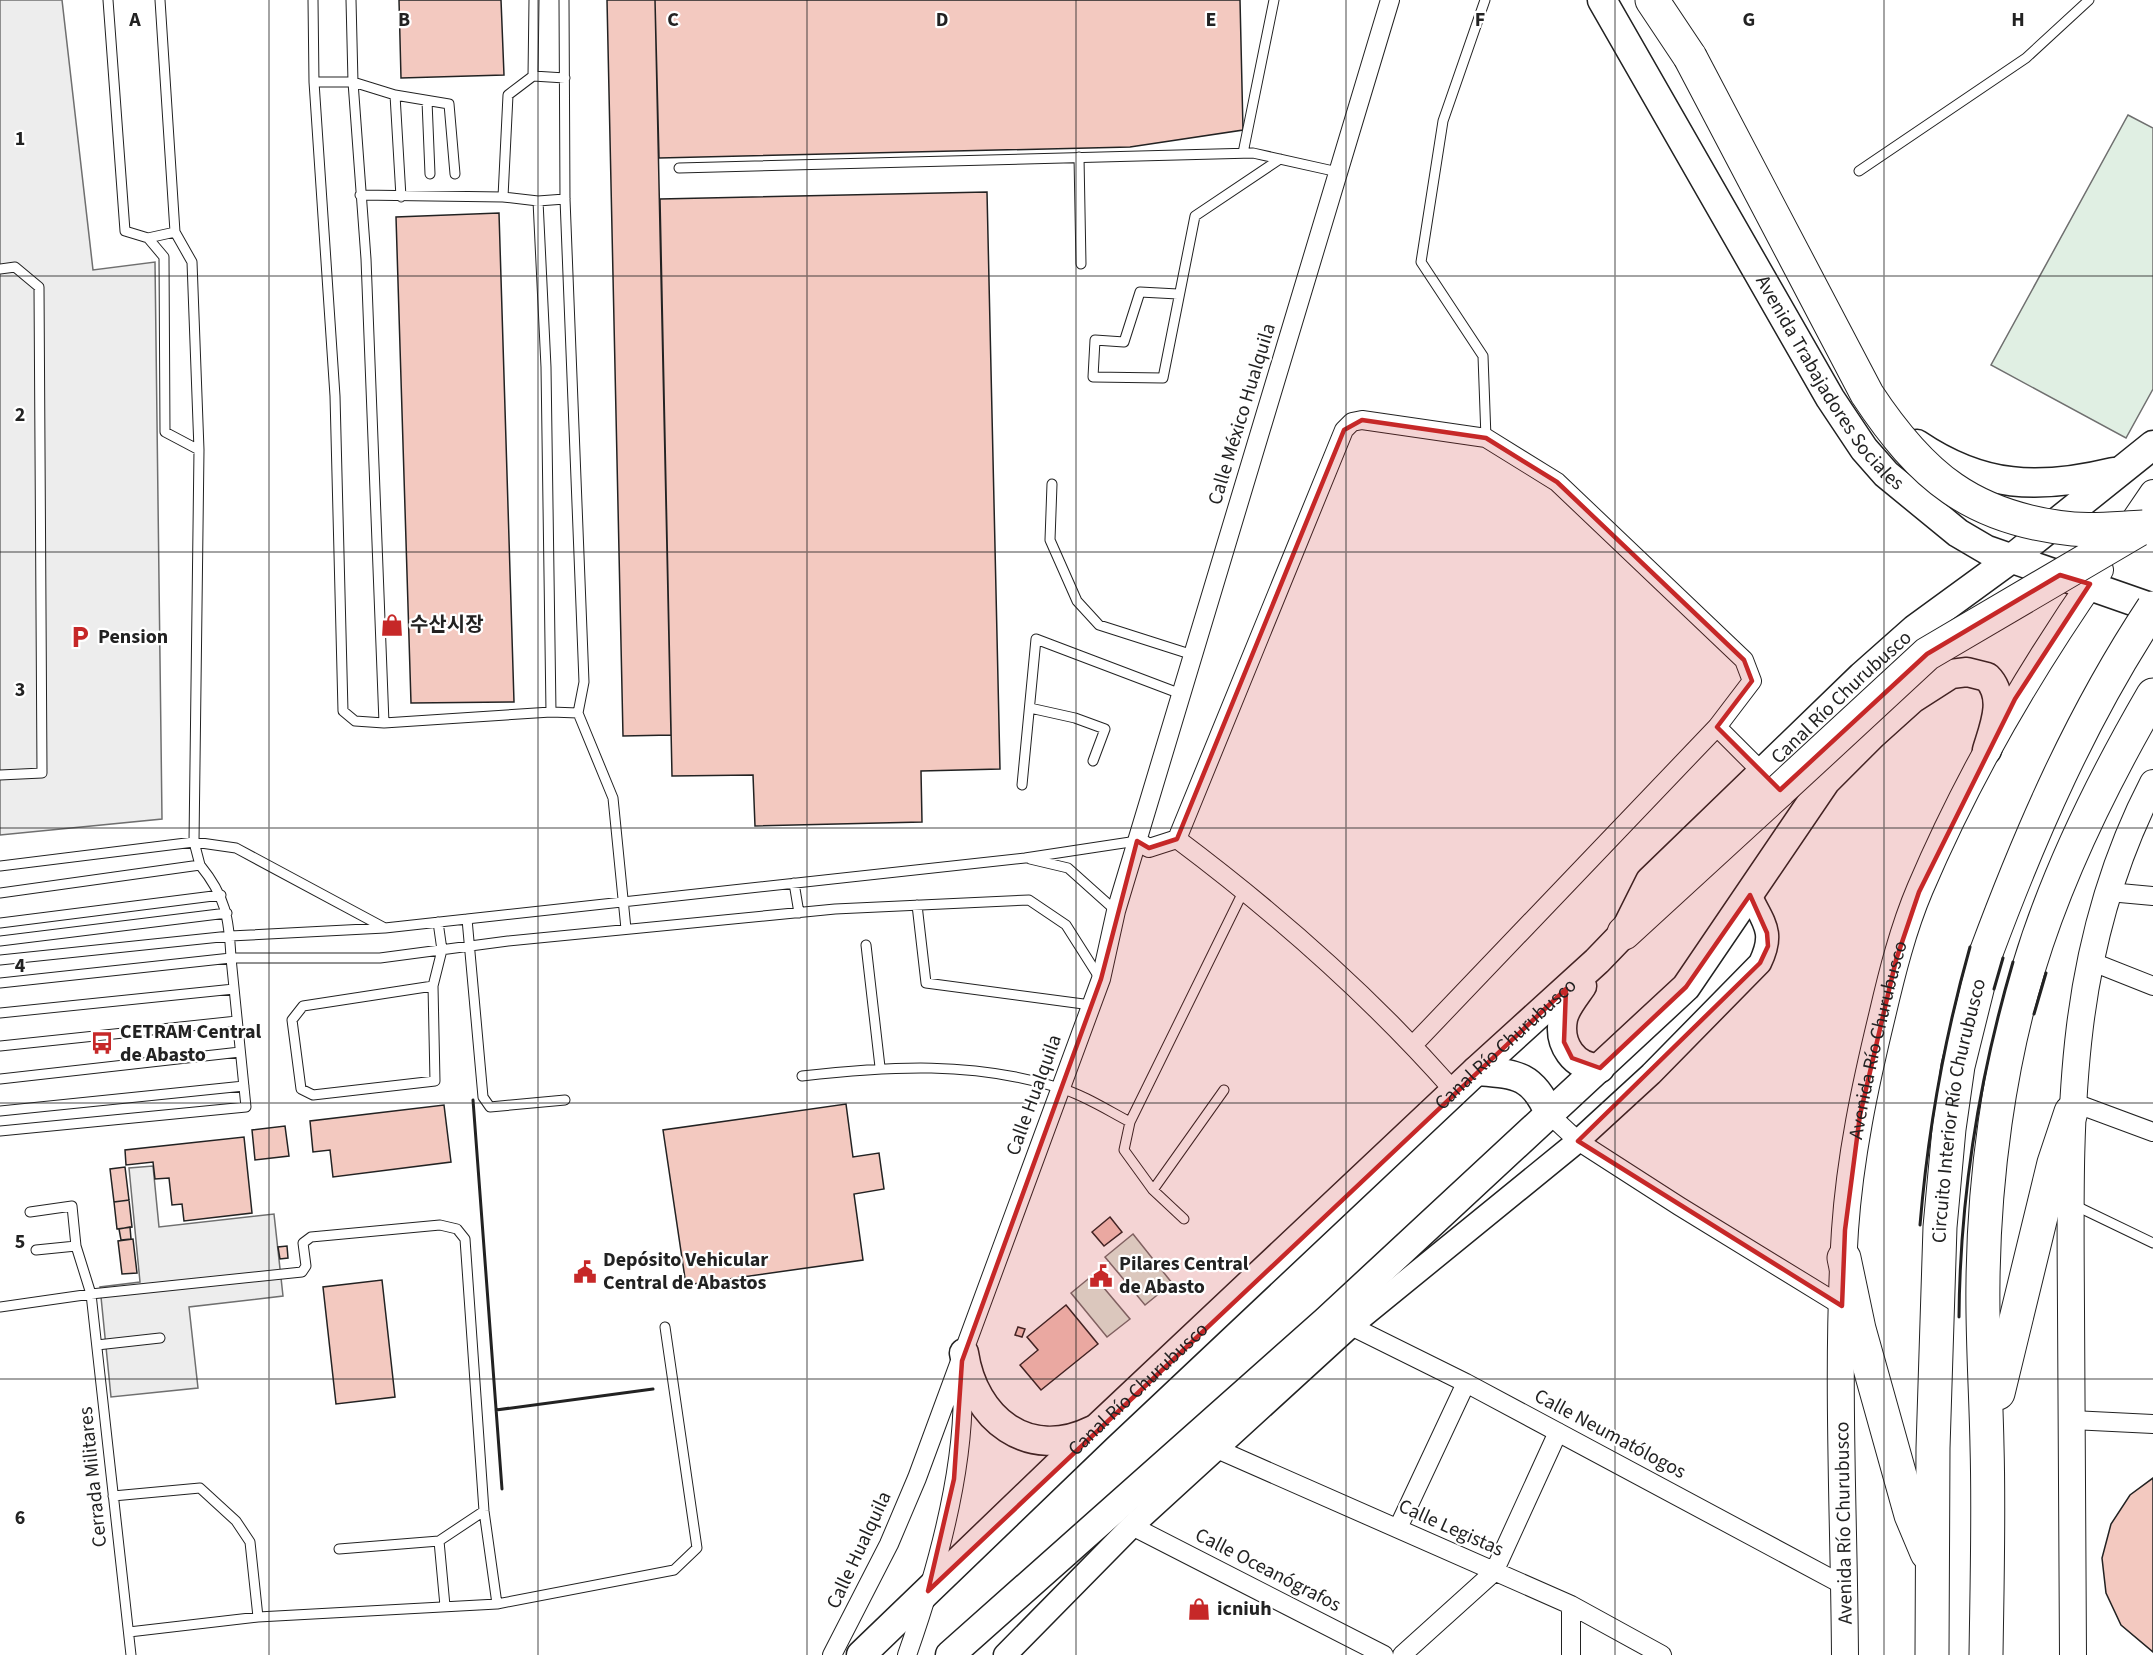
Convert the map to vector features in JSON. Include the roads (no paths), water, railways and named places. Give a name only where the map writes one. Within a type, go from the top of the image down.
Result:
[{"type":"highway","points":[[1652,0],[1690,57],[1867,394],[1895,435],[1918,462],[1970,500],[2017,519],[2075,529],[2148,524]]},
{"type":"highway","points":[[1624,933],[1772,782],[1927,654],[2148,524]]},
{"type":"highway","name":"Circuito Interior Río Churubusco","points":[[1932,1655],[1935,1346],[1944,1176],[1958,1066],[1986,953],[2032,834],[2087,717],[2153,608]]},
{"type":"highway","name":"Circuito Interior Río Churubusco","points":[[1986,1655],[1988,1447],[1983,1283],[1984,1235],[1998,1109],[2029,967],[2074,848],[2096,799],[2153,695]]},
{"type":"highway","points":[[1988,1447],[2001,1373],[2054,1163],[2071,1107]]},
{"type":"highway","points":[[1844,1258],[1859,1329],[1911,1515],[1932,1564]]},
{"type":"main road","name":"Avenida Trabajadores Sociales","points":[[1602,0],[1830,398],[1864,449],[1906,492],[1958,533],[1987,550],[2090,584],[2153,608]]},
{"type":"main road","name":"Avenida Trabajadores Sociales","points":[[1614,0],[1620,29]]},
{"type":"main road","points":[[1830,398],[1904,436],[1939,459],[1966,472],[2006,480],[2049,484],[2119,471]]},
{"type":"main road","name":"Canal Río Churubusco","points":[[1772,782],[1862,676],[1915,629],[2012,559],[2153,445]]},
{"type":"main road","name":"Avenida Río Churubusco","points":[[1845,1655],[1842,1306],[1844,1258],[1849,1195],[1860,1115],[1896,960],[1919,892],[1987,750],[2031,673],[2153,493]]},
{"type":"main road","points":[[950,1655],[1326,1321],[1686,987],[1826,782],[1872,735],[1923,691],[1959,672],[1975,672],[1987,677],[1997,694],[1998,706],[1987,750]]},
{"type":"main road","points":[[2073,1655],[2070,1203],[2071,1107],[2077,1035],[2090,961],[2109,892],[2127,840],[2153,783]]},
{"type":"main road","name":"Canal Río Churubusco","points":[[861,1655],[1098,1427],[1454,1091],[1597,961],[1624,933]]},
{"type":"main road","points":[[1597,961],[1563,1016],[1562,1024],[1564,1042],[1572,1058],[1591,1068],[1600,1068]]},
{"type":"main road","points":[[1476,1071],[1512,1073],[1531,1082],[1550,1115]]},
{"type":"main road","points":[[963,1357],[967,1373],[979,1400],[988,1412],[1012,1430],[1033,1438],[1055,1440],[1070,1438],[1098,1427]]},
{"type":"street","name":"Calle México Hualquila","points":[[1137,841],[1390,0]]},
{"type":"street","points":[[1137,841],[1149,848],[1177,839],[1344,430],[1352,422],[1362,420],[1486,438],[1557,482],[1743,660],[1752,681],[1717,727],[1414,1044]]},
{"type":"street","points":[[1717,727],[1772,782]]},
{"type":"street","points":[[1177,839],[1245,889],[1414,1044],[1454,1091]]},
{"type":"street","name":"Calle Hualquila","points":[[832,1655],[889,1544],[963,1357],[1101,979],[1116,911],[1137,841]]},
{"type":"street","points":[[2109,892],[2153,896]]},
{"type":"street","points":[[1005,1655],[1132,1526],[1351,1326],[1578,1141],[1651,1074],[1760,963],[1768,945],[1767,933],[1750,895]]},
{"type":"street","points":[[2090,961],[2151,986]]},
{"type":"street","points":[[2071,1107],[2153,1132]]},
{"type":"street","points":[[1550,1115],[1578,1141],[1842,1306]]},
{"type":"street","name":"Calle Neumatólogos","points":[[1351,1326],[1466,1383],[1845,1586]]},
{"type":"street","name":"Calle Hualquila","points":[[907,1655],[928,1591],[954,1479],[963,1389],[963,1357]]},
{"type":"street","points":[[1398,1528],[1466,1383]]},
{"type":"street","points":[[2072,1420],[2153,1424]]},
{"type":"street","points":[[1402,1655],[1494,1572],[1558,1432]]},
{"type":"street","name":"Calle Legistas","points":[[1217,1449],[1571,1605],[1662,1655]]},
{"type":"street","name":"Calle Oceanógrafos","points":[[1132,1526],[1384,1655]]},
{"type":"street","points":[[1571,1605],[1571,1655]]},
{"type":"lane","points":[[108,0],[125,231],[148,238],[175,232]]},
{"type":"lane","points":[[0,1131],[246,1107],[227,912],[221,895],[200,865],[194,842],[199,450],[192,262],[175,232],[160,0]]},
{"type":"lane","points":[[313,0],[314,82],[335,396],[343,711],[355,721],[384,723],[551,712],[578,713]]},
{"type":"lane","points":[[351,0],[353,82],[366,259],[384,723]]},
{"type":"lane","points":[[534,0],[534,76]]},
{"type":"lane","points":[[564,0],[565,199],[584,682],[578,713],[613,798],[626,929]]},
{"type":"lane","points":[[1243,153],[1274,0]]},
{"type":"lane","points":[[1485,0],[1443,121],[1421,262],[1483,356],[1486,438]]},
{"type":"lane","points":[[1859,171],[2026,58],[2089,0]]},
{"type":"lane","points":[[503,197],[508,95],[534,76],[565,78]]},
{"type":"lane","points":[[314,82],[353,82],[395,95],[449,104],[455,174]]},
{"type":"lane","points":[[395,95],[401,197]]},
{"type":"lane","points":[[427,101],[430,174]]},
{"type":"lane","points":[[679,168],[1253,153],[1338,172]]},
{"type":"lane","points":[[1079,158],[1081,264]]},
{"type":"lane","points":[[1178,294],[1140,292],[1124,342],[1095,340],[1093,377],[1163,378],[1195,216],[1280,159]]},
{"type":"lane","points":[[360,195],[503,197],[538,201],[565,199]]},
{"type":"lane","points":[[538,201],[546,368],[551,712]]},
{"type":"lane","points":[[148,238],[164,257],[165,432],[199,450]]},
{"type":"lane","points":[[0,269],[15,267],[39,287],[42,773],[0,775]]},
{"type":"lane","points":[[1052,484],[1050,540],[1077,601],[1099,625],[1193,655]]},
{"type":"lane","points":[[1022,784],[1036,639],[1181,694]]},
{"type":"lane","points":[[1030,708],[1075,717],[1105,729],[1093,761]]},
{"type":"lane","points":[[0,960],[230,936],[385,928],[1025,858],[1137,841]]},
{"type":"lane","points":[[0,866],[194,842],[236,848],[385,928]]},
{"type":"lane","points":[[1025,858],[1068,868],[1116,911]]},
{"type":"lane","points":[[0,893],[200,865]]},
{"type":"lane","points":[[794,884],[799,913]]},
{"type":"lane","points":[[1184,1219],[1154,1190],[1124,1150],[1130,1122],[1245,889]]},
{"type":"lane","points":[[0,923],[221,895]]},
{"type":"lane","points":[[0,983],[231,958],[380,958],[626,929],[799,913],[917,904],[1029,900],[1066,925],[1101,979]]},
{"type":"lane","points":[[917,904],[926,983],[1091,1005]]},
{"type":"lane","points":[[0,940],[227,912]]},
{"type":"lane","points":[[467,919],[483,1097],[490,1107],[565,1100]]},
{"type":"lane","points":[[433,986],[303,1006],[292,1020],[301,1089],[313,1095],[435,1081],[433,986],[442,950],[438,922]]},
{"type":"lane","points":[[866,945],[880,1067]]},
{"type":"lane","points":[[0,1013],[234,989]]},
{"type":"lane","points":[[0,1046],[237,1021]]},
{"type":"lane","points":[[0,1079],[240,1052]]},
{"type":"lane","points":[[802,1076],[880,1067],[966,1068],[1060,1088],[1130,1122]]},
{"type":"lane","points":[[0,1111],[244,1086]]},
{"type":"lane","points":[[1154,1190],[1224,1090]]},
{"type":"lane","points":[[2070,1203],[2153,1243]]},
{"type":"lane","name":"Cerrada Militares","points":[[30,1212],[72,1206],[76,1246],[91,1294],[131,1655]]},
{"type":"lane","points":[[0,1307],[91,1294],[302,1272],[306,1266],[303,1243],[311,1237],[440,1225],[457,1229],[465,1239],[484,1511],[496,1604]]},
{"type":"lane","points":[[36,1250],[76,1246]]},
{"type":"lane","points":[[129,1632],[258,1617],[496,1604],[674,1570],[697,1548],[665,1327]]},
{"type":"lane","points":[[97,1345],[160,1338]]},
{"type":"lane","points":[[113,1496],[200,1488],[236,1521],[250,1542],[258,1617]]},
{"type":"lane","points":[[339,1549],[439,1541],[484,1511]]},
{"type":"lane","points":[[439,1541],[445,1606]]},
{"type":"place","name":"수산시장","points":[[392,625]]},
{"type":"place","name":"Pension","points":[[80,637]]},
{"type":"place","name":"CETRAM Central de Abasto","points":[[102,1043]]},
{"type":"place","name":"Depósito Vehicular Central de Abastos","points":[[585,1272]]},
{"type":"place","name":"Pilares Central de Abasto","points":[[1101,1276]]},
{"type":"place","name":"icniuh","points":[[1199,1609]]}]
